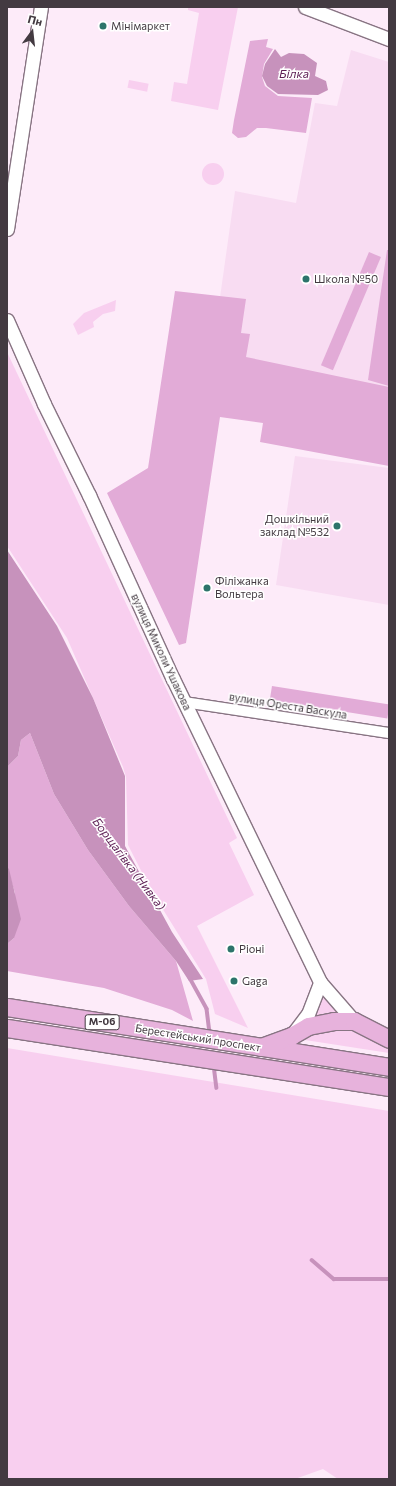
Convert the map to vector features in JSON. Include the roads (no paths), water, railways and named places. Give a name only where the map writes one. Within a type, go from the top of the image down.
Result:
[{"type":"highway","name":"Берестейський проспект","points":[[7,1007],[234,1044],[389,1067]]},
{"type":"highway","points":[[259,1047],[291,1036],[308,1026],[334,1021],[354,1021],[389,1039]]},
{"type":"highway","name":"Берестейський проспект","points":[[7,1028],[193,1058],[389,1087]]},
{"type":"street","points":[[7,229],[42,7]]},
{"type":"street","points":[[305,7],[389,39]]},
{"type":"street","name":"вулиця Миколи Ушакова","points":[[7,320],[44,404],[89,495],[184,702],[320,982],[354,1021]]},
{"type":"street","name":"вулиця Ореста Васкула","points":[[184,702],[389,733]]},
{"type":"street","points":[[291,1036],[308,1014],[320,982]]},
{"type":"water","name":"Білка","points":[[275,49],[281,57],[289,53],[304,54],[317,63],[315,76],[326,81],[328,90],[318,95],[278,94],[267,86],[262,76],[265,64]]},
{"type":"water","points":[[7,550],[57,626],[93,698],[125,776],[125,846],[172,932],[203,979],[189,981],[176,961],[129,906],[88,850],[54,794],[30,733],[21,740],[18,756],[7,767]]},
{"type":"water","points":[[7,867],[9,869],[21,919],[14,938],[7,944]]},
{"type":"waterway","name":"Борщагівка (Нивка)","points":[[190,978],[207,1009],[210,1033]]},
{"type":"waterway","name":"Борщагівка (Нивка)","points":[[214,1065],[217,1088]]},
{"type":"waterway","name":"Борщагівка (Нивка)","points":[[312,1260],[334,1279],[389,1279]]},
{"type":"place","name":"Мінімаркет","points":[[103,26]]},
{"type":"place","name":"Школа №50","points":[[306,279]]},
{"type":"place","name":"Дошкільний заклад №532","points":[[337,526]]},
{"type":"place","name":"Філіжанка Вольтера","points":[[207,588]]},
{"type":"place","name":"Ріоні","points":[[231,949]]},
{"type":"place","name":"Gaga","points":[[234,981]]}]
